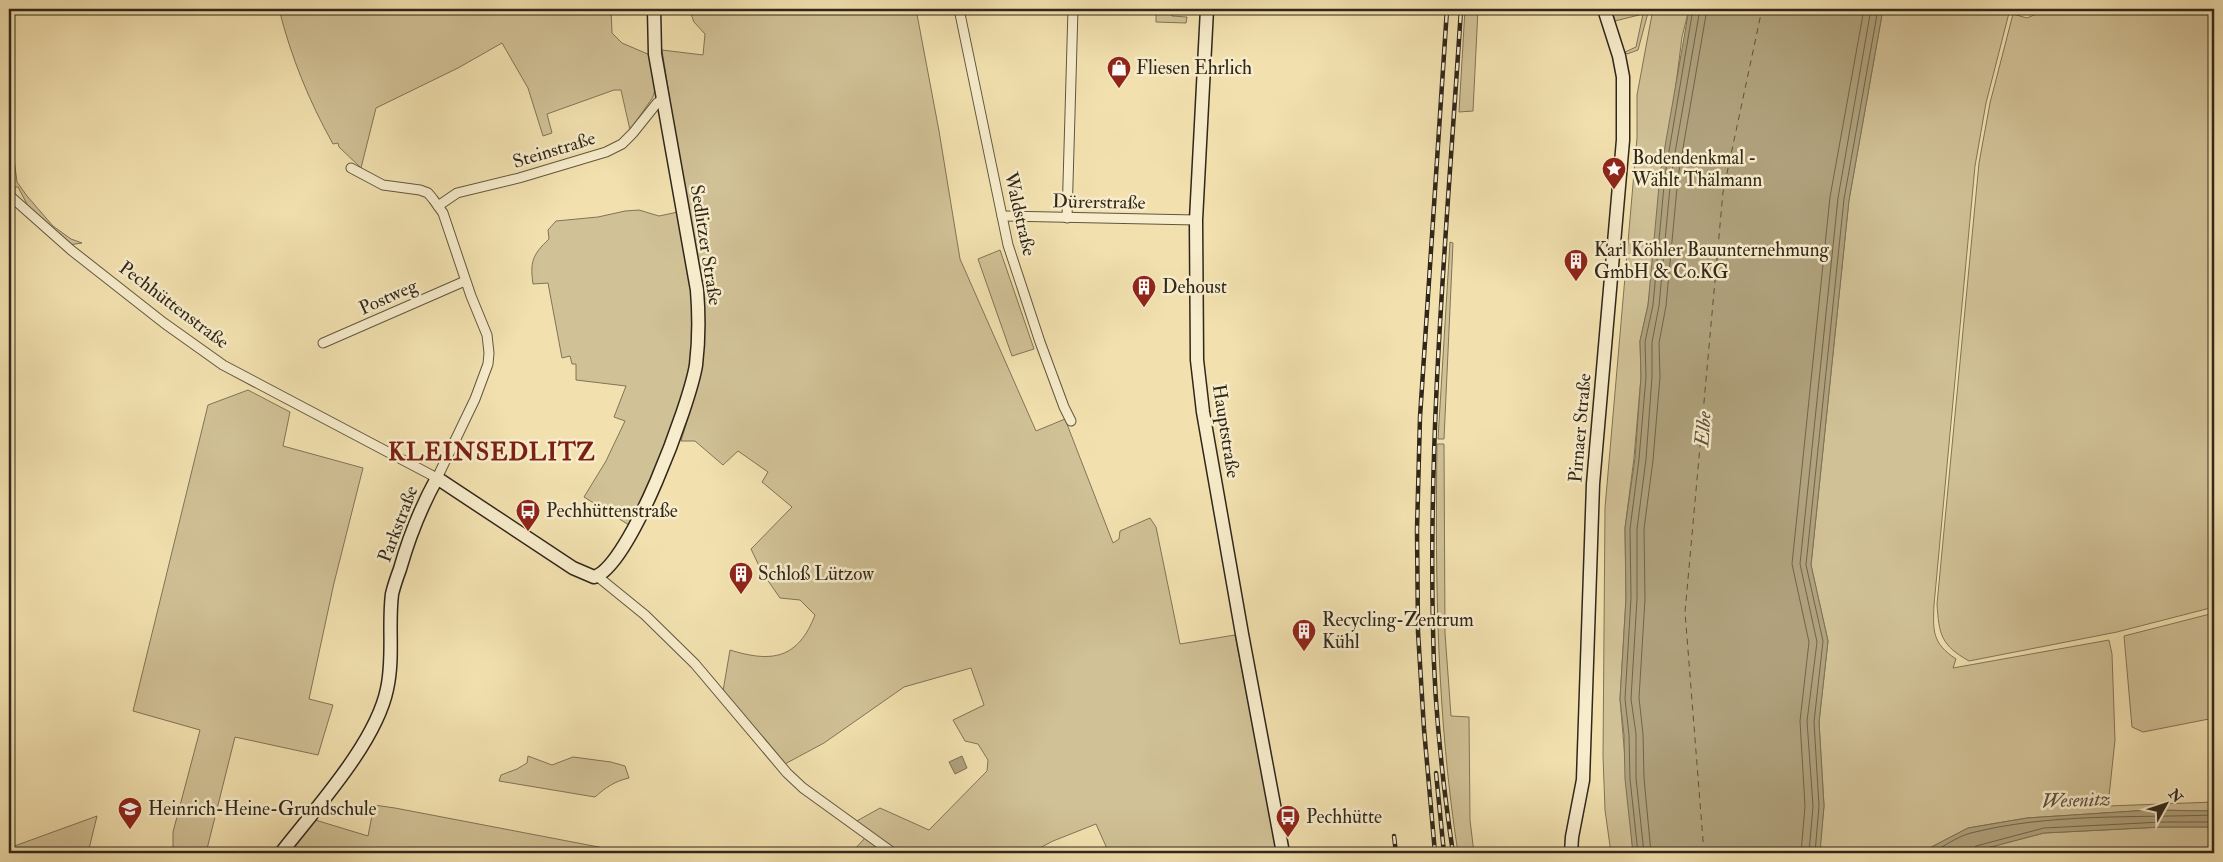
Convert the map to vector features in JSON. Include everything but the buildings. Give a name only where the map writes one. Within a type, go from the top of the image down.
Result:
[{"type":"street","name":"Sedlitzer Straße","points":[[594,576],[622,548],[659,479],[675,436],[696,367],[699,310],[697,290],[655,54],[654,9]]},
{"type":"street","name":"Waldstraße","points":[[959,9],[1008,245],[1040,342],[1071,420]]},
{"type":"street","points":[[1067,218],[1073,9]]},
{"type":"street","name":"Hauptstraße","points":[[1207,9],[1196,220],[1195,313],[1197,360],[1203,412],[1283,853]]},
{"type":"street","name":"Pirnaer Straße","points":[[1571,853],[1572,836],[1583,780],[1593,484],[1623,140],[1623,77],[1619,56],[1604,9]]},
{"type":"street","name":"Steinstraße","points":[[438,206],[457,193],[519,178],[606,152],[622,144],[656,103],[663,99]]},
{"type":"street","points":[[351,168],[383,185],[428,193],[438,206]]},
{"type":"street","name":"Pechhüttenstraße","points":[[9,194],[84,260],[169,328],[223,365],[437,478],[573,568],[594,576],[645,615],[676,644],[713,684],[787,773],[803,788],[893,853]]},
{"type":"street","name":"Parkstraße","points":[[281,853],[346,768],[366,739],[376,719],[387,690],[391,666],[393,592],[423,503],[475,400],[488,364],[487,335],[438,206]]},
{"type":"street","name":"Dürerstraße","points":[[1002,216],[1196,220]]},
{"type":"street","name":"Postweg","points":[[323,343],[465,281]]},
{"type":"shaded area","points":[[279,9],[611,9],[612,33],[622,43],[650,55],[655,89],[653,97],[630,130],[621,90],[614,90],[547,114],[552,133],[543,136],[528,88],[502,43],[458,68],[376,108],[361,168],[339,147],[338,143],[333,144],[324,128],[295,61]]},
{"type":"shaded area","points":[[689,9],[916,9],[939,131],[960,259],[1036,431],[1065,419],[1113,543],[1119,539],[1120,531],[1150,518],[1156,527],[1180,644],[1235,635],[1278,853],[1136,853],[1133,847],[1120,853],[1109,853],[1096,824],[1053,841],[1030,853],[899,853],[855,822],[880,808],[929,830],[987,771],[988,760],[978,744],[965,741],[953,720],[984,705],[971,668],[904,687],[824,743],[783,765],[723,691],[730,650],[759,656],[782,654],[792,649],[800,641],[815,615],[800,600],[780,598],[762,572],[751,549],[792,507],[762,482],[768,472],[738,451],[723,465],[695,441],[681,441],[696,392],[703,347],[685,196],[662,50],[703,55],[705,34],[694,22]]},
{"type":"shaded area","points":[[1119,9],[1172,9],[1172,16],[1187,17],[1186,23],[1156,22],[1156,11]]},
{"type":"shaded area","points":[[1465,9],[1478,9],[1473,111],[1459,112]]},
{"type":"shaded area","points":[[1611,9],[1649,9],[1638,50],[1627,54],[1625,52],[1636,47],[1643,14],[1615,21]]},
{"type":"shaded area","points":[[1653,9],[1689,9],[1682,37],[1648,305],[1640,341],[1641,377],[1634,458],[1625,528],[1626,598],[1620,699],[1633,853],[1611,853],[1605,810],[1603,756],[1605,508],[1637,138],[1637,95]]},
{"type":"shaded area","points":[[1883,9],[2010,9],[1986,103],[1975,166],[1934,605],[1934,629],[1938,642],[1956,659],[1953,668],[2109,640],[2112,654],[2115,740],[2108,806],[2214,802],[2214,811],[2150,810],[2027,818],[1968,828],[1920,853],[1829,853],[1820,846],[1824,806],[1819,722],[1828,641],[1811,565],[1849,200]]},
{"type":"shaded area","points":[[2048,9],[2214,9],[2214,607],[2117,632],[1969,661],[1952,650],[1943,638],[1939,624],[1937,604],[1979,163],[1990,103],[2013,14],[2027,18]]},
{"type":"shaded area","points":[[9,119],[17,182],[53,226],[71,239],[82,243],[68,245],[30,210],[18,187],[15,187],[15,194],[9,189]]},
{"type":"shaded area","points":[[639,210],[659,216],[678,212],[693,291],[692,366],[674,429],[629,525],[584,497],[606,461],[625,421],[614,417],[626,386],[576,380],[576,364],[572,364],[570,356],[562,358],[548,283],[533,284],[532,264],[536,254],[549,239],[548,230],[556,221],[598,217]]},
{"type":"shaded area","points":[[1450,242],[1453,243],[1444,439],[1438,439]]},
{"type":"shaded area","points":[[1000,250],[1034,349],[1012,356],[978,259]]},
{"type":"shaded area","points":[[248,390],[290,412],[283,446],[363,468],[334,583],[309,699],[333,705],[318,755],[235,737],[206,853],[194,853],[173,847],[173,832],[200,730],[133,711],[208,405]]},
{"type":"shaded area","points":[[1437,444],[1444,444],[1445,633],[1451,716],[1469,717],[1470,820],[1474,853],[1458,853],[1451,802],[1442,700],[1437,598],[1436,495]]},
{"type":"shaded area","points":[[2214,613],[2214,718],[2143,732],[2132,727],[2124,636]]},
{"type":"shaded area","points":[[528,756],[552,765],[573,757],[611,762],[625,766],[629,778],[610,785],[595,797],[499,781],[501,775],[527,763]]},
{"type":"shaded area","points":[[374,805],[630,853],[287,853],[312,819],[368,836]]},
{"type":"shaded area","points":[[97,816],[88,853],[9,853],[9,848]]},
{"type":"shaded area","points":[[2162,827],[2214,827],[2214,853],[1968,853],[2044,833]]},
{"type":"shaded area","points":[[866,837],[886,851],[884,853],[851,853]]},
{"type":"water","name":"Elbe","points":[[1689,9],[1883,9],[1849,200],[1811,565],[1828,641],[1819,722],[1824,806],[1820,853],[1633,853],[1625,779],[1624,735],[1620,699],[1626,598],[1625,528],[1635,458],[1641,377],[1640,341],[1648,305],[1660,175]]},
{"type":"water","points":[[962,756],[967,768],[955,774],[949,762]]},
{"type":"water","points":[[2150,810],[2214,811],[2214,827],[2162,827],[2044,833],[1968,853],[1920,853],[1968,828],[2027,818]]},
{"type":"ferry route","points":[[1704,853],[1685,612],[1723,192],[1762,9]]},
{"type":"railway","points":[[1435,853],[1418,632],[1417,530],[1420,417],[1447,9]]},
{"type":"railway","points":[[1453,853],[1437,713],[1432,551],[1433,474],[1440,319],[1461,9]]},
{"type":"railway","points":[[1436,773],[1444,853]]},
{"type":"railway","points":[[1394,836],[1396,853]]},
{"type":"place","name":"Fliesen Ehrlich","points":[[1119,89]]},
{"type":"place","name":"Bodendenkmal - Wählt Thälmann","points":[[1614,190]]},
{"type":"place","name":"Karl Köhler Bauunternehmung GmbH & Co.KG","points":[[1576,282]]},
{"type":"place","name":"Dehoust","points":[[1144,308]]},
{"type":"place","name":"Pechhüttenstraße","points":[[528,532]]},
{"type":"place","name":"Schloß Lützow","points":[[741,595]]},
{"type":"place","name":"Recycling-Zentrum Kühl","points":[[1304,652]]},
{"type":"place","name":"Heinrich-Heine-Grundschule","points":[[130,830]]},
{"type":"place","name":"Pechhütte","points":[[1288,838]]},
{"type":"district","name":"KLEINSEDLITZ","points":[[492,452]]},
{"type":"water label","name":"Wesenitz","points":[[2076,800]]}]
